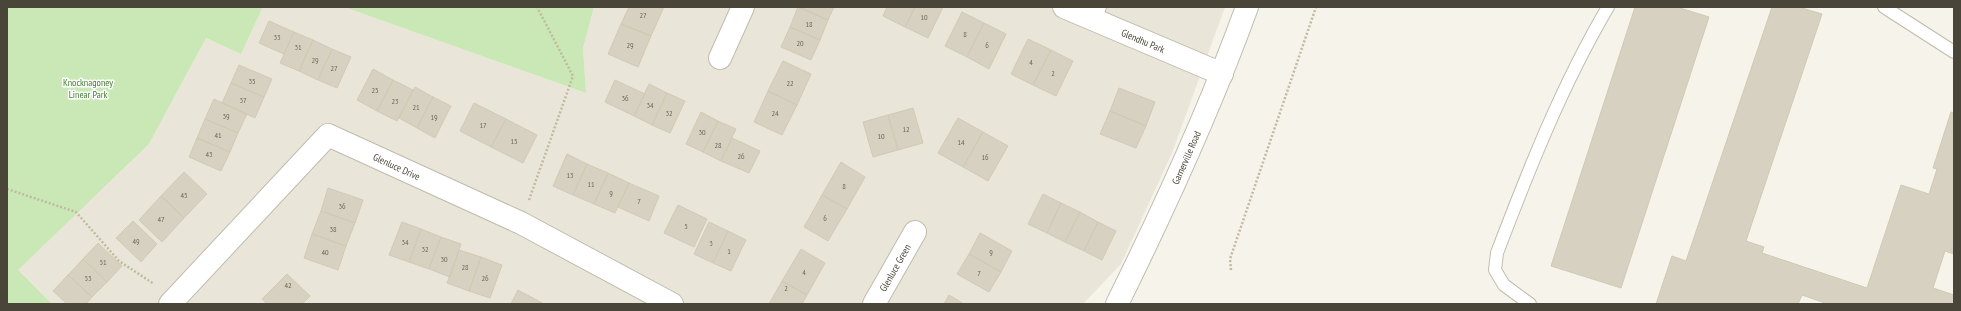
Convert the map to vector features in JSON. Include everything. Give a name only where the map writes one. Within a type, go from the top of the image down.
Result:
[{"type":"street","points":[[720,58],[743,7]]},
{"type":"street","name":"Glendhu Park","points":[[1064,7],[1097,14],[1222,74]]},
{"type":"street","name":"Garnerville Road","points":[[1117,304],[1160,217],[1222,74],[1247,7]]},
{"type":"street","name":"Glenluce Drive","points":[[173,302],[328,135],[521,223],[672,304]]},
{"type":"street","name":"Glenluce Green","points":[[874,304],[915,232]]},
{"type":"lane","points":[[1530,304],[1504,285],[1495,270],[1498,253],[1544,134],[1574,70],[1608,7]]},
{"type":"lane","points":[[1884,7],[1954,52]]},
{"type":"path","points":[[521,223],[573,76],[537,7]]},
{"type":"path","points":[[1231,270],[1230,259],[1316,7]]},
{"type":"path","points":[[7,189],[76,212],[120,261],[173,302]]},
{"type":"shaded area","points":[[263,7],[344,7],[586,93],[583,48],[594,7],[1225,7],[1172,153],[1121,264],[1083,304],[52,304],[17,270],[149,144],[206,38],[241,54]]},
{"type":"green space","name":"Knocknagoney Linear Park","points":[[7,7],[263,7],[241,54],[206,38],[149,144],[18,270],[52,304],[7,304]]},
{"type":"green space","points":[[344,7],[594,7],[583,48],[586,93]]},
{"type":"building","points":[[629,7],[664,7],[651,36],[621,24]]},
{"type":"building","points":[[798,7],[834,7],[828,20]]},
{"type":"building","points":[[798,7],[828,20],[820,40],[790,27]]},
{"type":"building","points":[[887,7],[915,7],[905,27],[883,16]]},
{"type":"building","points":[[915,7],[943,7],[928,38],[905,27]]},
{"type":"building","points":[[1635,7],[1677,7],[1709,17],[1621,288],[1551,266]]},
{"type":"building","points":[[1772,7],[1799,7],[1822,14],[1746,241],[1764,247],[1762,253],[1867,288],[1901,185],[1929,194],[1937,169],[1933,168],[1951,112],[1954,113],[1954,254],[1945,251],[1933,288],[1954,295],[1954,304],[1828,304],[1802,295],[1798,304],[1656,304],[1672,256],[1686,261]]},
{"type":"building","points":[[962,12],[984,23],[967,57],[945,46]]},
{"type":"building","points":[[269,21],[294,32],[284,54],[259,43]]},
{"type":"building","points":[[984,23],[1006,34],[989,69],[967,57]]},
{"type":"building","points":[[621,24],[651,36],[638,67],[608,54]]},
{"type":"building","points":[[790,27],[820,40],[811,60],[781,47]]},
{"type":"building","points":[[294,32],[313,40],[299,71],[280,63]]},
{"type":"building","points":[[1028,39],[1051,50],[1033,85],[1011,74]]},
{"type":"building","points":[[313,40],[332,49],[318,80],[299,71]]},
{"type":"building","points":[[332,49],[351,57],[337,88],[318,80]]},
{"type":"building","points":[[1051,50],[1073,61],[1056,96],[1033,85]]},
{"type":"building","points":[[783,61],[811,74],[797,105],[768,91]]},
{"type":"building","points":[[239,65],[272,79],[264,97],[231,83]]},
{"type":"building","points":[[373,69],[393,80],[377,111],[357,100]]},
{"type":"building","points":[[393,80],[413,90],[397,121],[377,111]]},
{"type":"building","points":[[615,80],[645,94],[634,116],[605,102]]},
{"type":"building","points":[[231,83],[264,97],[255,118],[222,103]]},
{"type":"building","points":[[649,84],[667,93],[652,125],[634,116]]},
{"type":"building","points":[[415,87],[433,97],[417,128],[399,118]]},
{"type":"building","points":[[1119,88],[1155,102],[1146,126],[1110,111]]},
{"type":"building","points":[[768,91],[797,105],[782,135],[754,122]]},
{"type":"building","points":[[667,93],[685,101],[670,133],[652,125]]},
{"type":"building","points":[[433,97],[451,106],[435,138],[417,128]]},
{"type":"building","points":[[214,99],[247,114],[238,133],[205,119]]},
{"type":"building","points":[[474,103],[506,119],[491,147],[460,131]]},
{"type":"building","points":[[913,108],[923,143],[898,150],[888,115]]},
{"type":"building","points":[[1110,111],[1146,126],[1136,148],[1100,134]]},
{"type":"building","points":[[701,112],[718,121],[703,152],[686,144]]},
{"type":"building","points":[[888,115],[898,150],[873,157],[863,122]]},
{"type":"building","points":[[958,118],[983,132],[963,167],[938,153]]},
{"type":"building","points":[[205,119],[238,133],[230,152],[197,138]]},
{"type":"building","points":[[506,119],[537,135],[523,163],[491,147]]},
{"type":"building","points":[[718,121],[736,129],[721,161],[703,152]]},
{"type":"building","points":[[983,132],[1008,146],[988,181],[963,167]]},
{"type":"building","points":[[197,138],[230,152],[221,171],[189,157]]},
{"type":"building","points":[[732,138],[760,151],[749,173],[721,161]]},
{"type":"building","points":[[567,154],[587,164],[573,195],[553,186]]},
{"type":"building","points":[[841,162],[865,177],[847,209],[822,195]]},
{"type":"building","points":[[587,164],[608,173],[594,204],[573,195]]},
{"type":"building","points":[[184,172],[207,194],[184,218],[161,196]]},
{"type":"building","points":[[608,173],[629,183],[615,213],[594,204]]},
{"type":"building","points":[[629,183],[659,196],[649,221],[618,207]]},
{"type":"building","points":[[328,188],[363,200],[355,223],[321,211]]},
{"type":"building","points":[[1043,194],[1061,203],[1047,233],[1028,224]]},
{"type":"building","points":[[822,195],[847,209],[828,241],[804,227]]},
{"type":"building","points":[[161,196],[184,218],[162,242],[139,220]]},
{"type":"building","points":[[1061,203],[1080,212],[1065,242],[1047,233]]},
{"type":"building","points":[[678,205],[707,219],[694,247],[664,233]]},
{"type":"building","points":[[321,211],[355,223],[346,246],[312,234]]},
{"type":"building","points":[[1080,212],[1098,222],[1084,251],[1065,242]]},
{"type":"building","points":[[133,221],[157,244],[141,262],[116,238]]},
{"type":"building","points":[[402,222],[421,229],[409,262],[389,255]]},
{"type":"building","points":[[709,222],[728,231],[713,263],[694,254]]},
{"type":"building","points":[[1098,222],[1116,231],[1102,260],[1084,251]]},
{"type":"building","points":[[421,229],[441,237],[429,269],[409,262]]},
{"type":"building","points":[[728,231],[746,240],[731,271],[713,263]]},
{"type":"building","points":[[980,233],[1012,251],[1001,272],[969,254]]},
{"type":"building","points":[[312,234],[346,246],[338,270],[304,258]]},
{"type":"building","points":[[441,237],[461,244],[450,277],[429,269]]},
{"type":"building","points":[[98,243],[122,266],[107,282],[83,259]]},
{"type":"building","points":[[801,249],[825,263],[807,295],[782,281]]},
{"type":"building","points":[[459,250],[481,257],[469,291],[447,283]]},
{"type":"building","points":[[969,254],[1001,272],[989,292],[957,274]]},
{"type":"building","points":[[481,257],[502,265],[490,298],[469,291]]},
{"type":"building","points":[[83,259],[107,282],[92,297],[68,275]]},
{"type":"building","points":[[287,274],[310,296],[302,304],[267,304],[262,299]]},
{"type":"building","points":[[68,275],[92,297],[86,304],[67,304],[53,291]]},
{"type":"building","points":[[782,281],[807,295],[802,304],[769,304]]},
{"type":"building","points":[[518,290],[544,304],[511,304]]},
{"type":"building","points":[[949,295],[964,304],[944,304]]}]
